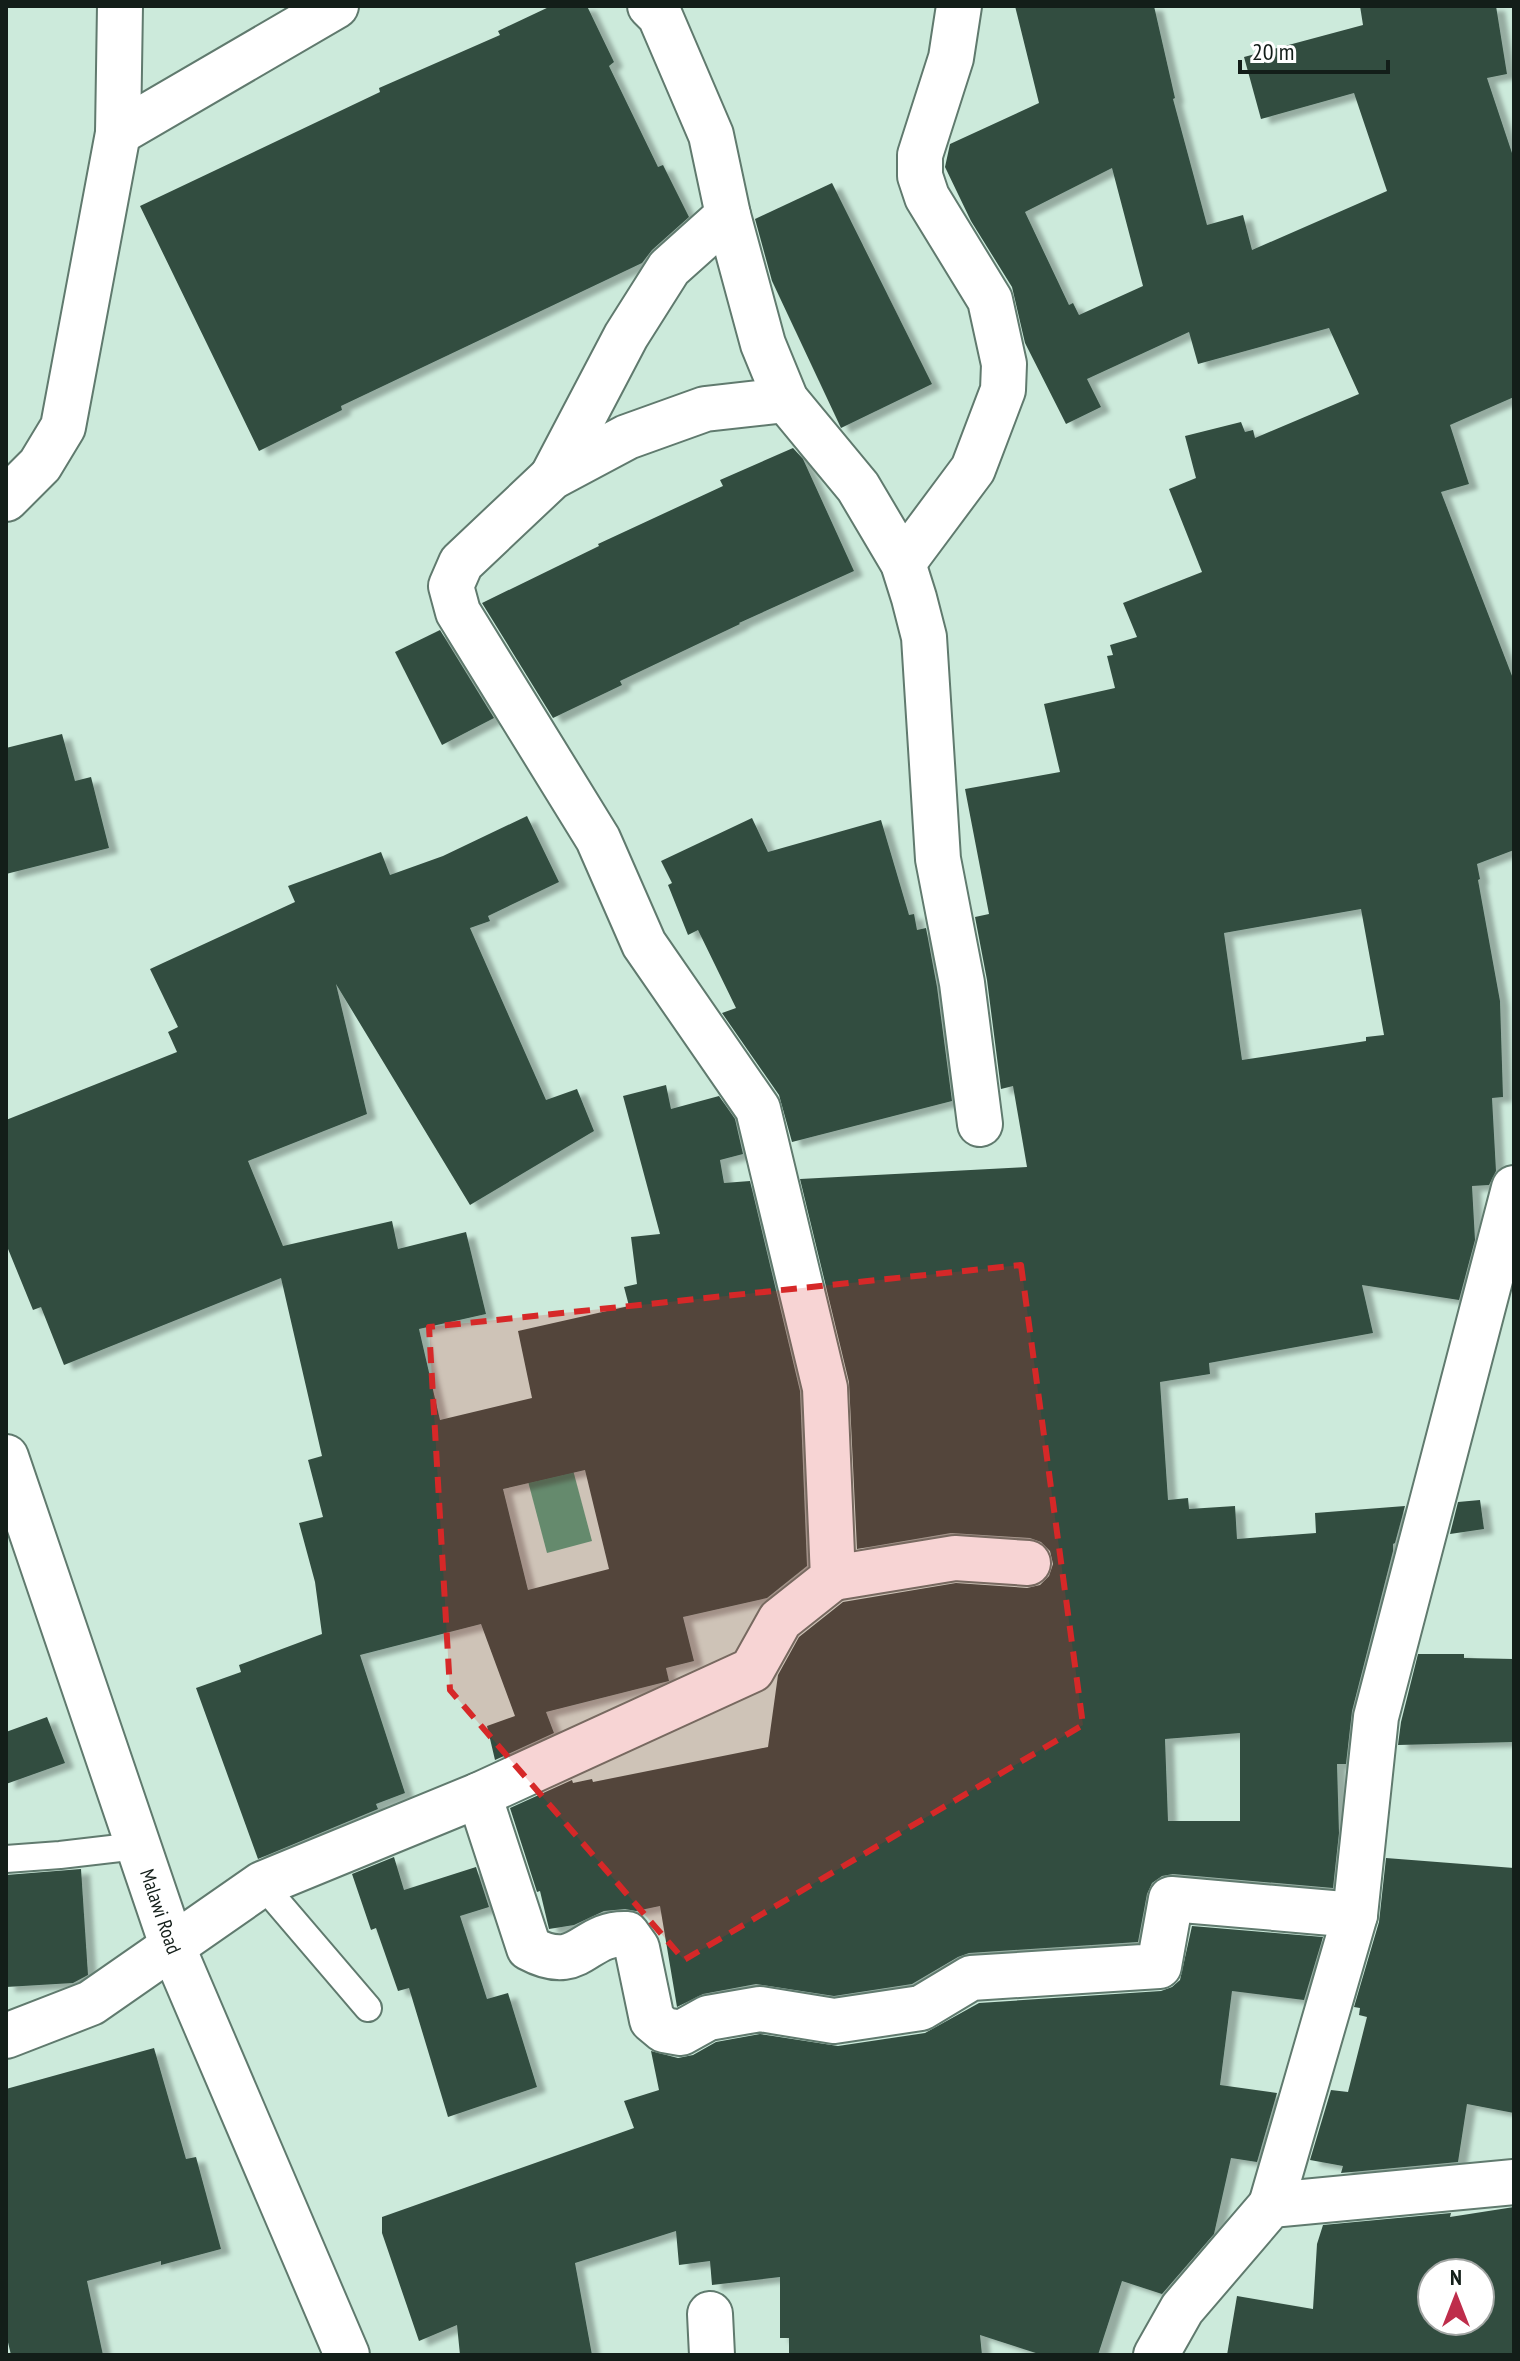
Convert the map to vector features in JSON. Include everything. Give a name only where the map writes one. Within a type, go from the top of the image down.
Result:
[{"type":"street","points":[[6,499],[40,465],[63,427],[118,133],[120,6]]},
{"type":"street","points":[[118,133],[336,6]]},
{"type":"street","points":[[650,6],[660,16],[711,135],[728,215],[763,344],[786,400],[858,487],[903,563],[924,637],[938,859],[962,983],[980,1124]]},
{"type":"street","points":[[903,563],[973,469],[1003,390],[1004,364],[990,300],[927,197],[920,176],[920,155],[951,58],[959,6]]},
{"type":"street","points":[[552,477],[626,336],[669,268],[728,215]]},
{"type":"street","points":[[786,400],[705,409],[627,437],[552,477],[461,563],[451,586],[458,612],[598,839],[644,944],[758,1109],[825,1388],[833,1578]]},
{"type":"street","points":[[1156,2355],[1182,2309],[1271,2205],[1355,1915],[1376,1717],[1514,1188]]},
{"type":"street","name":"Malawi Road","points":[[6,1457],[15,1515],[173,1948],[347,2355]]},
{"type":"street","points":[[6,2036],[91,2003],[262,1884],[479,1795],[752,1670],[780,1620],[833,1578],[955,1558],[1028,1563]]},
{"type":"street","points":[[479,1795],[529,1948],[546,1957],[567,1958],[612,1934],[627,1934],[637,1948],[652,2020],[664,2030],[681,2033],[708,2018],[760,2009],[834,2021],[921,2008],[971,1978],[1159,1966],[1171,1899],[1355,1915]]},
{"type":"street","points":[[1271,2205],[1514,2182]]},
{"type":"lane","points":[[6,1859],[137,1846]]},
{"type":"lane","points":[[262,1884],[368,2008]]},
{"type":"highlighted area","points":[[1021,1265],[1083,1725],[684,1960],[450,1690],[429,1327]]},
{"type":"shaded area","points":[[565,1440],[592,1541],[547,1553],[520,1451]]},
{"type":"building","points":[[551,6],[587,6],[614,62],[609,66],[658,167],[663,165],[689,217],[642,263],[341,406],[342,410],[259,451],[140,206],[380,92],[379,88],[500,35],[498,31]]},
{"type":"building","points":[[1015,6],[1154,6],[1173,99],[1207,225],[1243,215],[1252,250],[1387,191],[1354,93],[1261,119],[1244,57],[1363,25],[1360,6],[1496,6],[1507,74],[1487,78],[1514,159],[1514,397],[1450,425],[1469,484],[1441,492],[1514,681],[1514,850],[1477,864],[1500,1001],[1503,1097],[1492,1098],[1496,1171],[1489,1185],[1472,1186],[1475,1240],[1459,1300],[1362,1285],[1373,1333],[1209,1363],[1210,1374],[1160,1382],[1168,1500],[1188,1498],[1189,1509],[1235,1506],[1237,1539],[1316,1533],[1315,1513],[1405,1506],[1352,1711],[1346,1764],[1337,1764],[1339,1833],[1333,1888],[1173,1874],[1162,1876],[1152,1883],[1138,1942],[969,1953],[912,1984],[834,1996],[756,1984],[703,1994],[677,2007],[660,1906],[636,1911],[604,1911],[574,1925],[549,1929],[540,1891],[537,1892],[510,1808],[572,1780],[573,1783],[592,1779],[593,1782],[768,1747],[778,1675],[799,1637],[843,1602],[956,1583],[1027,1588],[1040,1585],[1049,1576],[1053,1564],[1050,1551],[1041,1542],[1030,1538],[951,1533],[857,1549],[849,1382],[800,1179],[1027,1167],[1013,1086],[1001,1089],[987,980],[975,917],[989,914],[965,789],[1060,772],[1044,704],[1115,688],[1107,656],[1113,655],[1110,645],[1137,637],[1123,603],[1202,572],[1169,489],[1196,478],[1185,436],[1241,422],[1245,432],[1253,430],[1255,438],[1359,394],[1329,328],[1198,364],[1189,332],[1087,379],[1101,407],[1066,424],[1025,343],[1012,287],[971,221],[945,167],[950,144],[1039,103]],"holes":[[[1112,168],[1143,286],[1079,315],[1073,303],[1069,305],[1025,212]],[[1361,909],[1384,1035],[1366,1037],[1366,1041],[1242,1060],[1224,933]],[[1240,1733],[1240,1821],[1168,1821],[1165,1739]]]},
{"type":"building","points":[[832,183],[932,384],[841,428],[772,281],[755,219]]},
{"type":"building","points":[[793,448],[803,459],[854,571],[620,681],[622,685],[553,718],[482,603],[598,544],[723,486],[720,480]]},
{"type":"building","points":[[440,630],[494,718],[442,745],[395,652]]},
{"type":"building","points":[[62,734],[75,781],[91,777],[109,848],[6,874],[6,748]]},
{"type":"building","points":[[527,816],[559,882],[488,916],[490,921],[470,928],[546,1100],[577,1089],[594,1131],[470,1205],[336,984],[367,1114],[248,1161],[283,1246],[392,1221],[398,1249],[466,1232],[486,1314],[419,1329],[440,1420],[532,1398],[518,1331],[629,1306],[624,1287],[637,1284],[631,1237],[660,1234],[623,1096],[666,1085],[671,1109],[719,1096],[735,1119],[743,1154],[720,1160],[724,1183],[750,1181],[800,1391],[807,1566],[767,1598],[683,1617],[694,1661],[666,1668],[669,1681],[546,1712],[554,1733],[495,1760],[487,1726],[515,1716],[481,1624],[360,1655],[405,1793],[376,1804],[378,1809],[258,1859],[196,1688],[241,1672],[239,1665],[322,1634],[315,1582],[299,1523],[323,1517],[308,1460],[322,1456],[281,1278],[64,1365],[41,1307],[33,1310],[6,1244],[6,1120],[177,1052],[168,1032],[178,1027],[150,969],[295,902],[288,886],[381,852],[390,875],[443,856]],"holes":[[[585,1470],[609,1569],[528,1590],[503,1489]]]},
{"type":"building","points":[[752,818],[768,852],[881,820],[909,915],[914,914],[917,930],[926,928],[952,1101],[792,1142],[779,1095],[722,1013],[736,1008],[698,930],[688,935],[668,885],[672,883],[661,861]]},
{"type":"building","points":[[1480,1500],[1484,1529],[1450,1534],[1458,1502]]},
{"type":"building","points":[[1418,1654],[1514,1659],[1514,1742],[1398,1745]]},
{"type":"building","points":[[47,1717],[65,1763],[6,1784],[6,1732]]},
{"type":"building","points":[[394,1857],[404,1890],[476,1867],[489,1907],[460,1916],[487,1999],[508,1993],[537,2087],[448,2117],[409,1988],[398,1991],[376,1928],[371,1930],[352,1874]]},
{"type":"building","points":[[1386,1858],[1514,1868],[1514,2113],[1467,2104],[1458,2162],[1341,2173],[1343,2166],[1310,2160],[1331,2090],[1348,2092],[1367,2017],[1359,2015],[1360,2008],[1354,2007],[1379,1922]]},
{"type":"building","points":[[81,1869],[88,1975],[73,1983],[6,1987],[6,1875]]},
{"type":"building","points":[[1192,1926],[1323,1937],[1304,2000],[1232,1991],[1220,2085],[1277,2093],[1257,2162],[1231,2158],[1214,2234],[1162,2294],[1122,2281],[1098,2355],[1042,2355],[980,2335],[982,2355],[789,2355],[789,2338],[780,2338],[780,2277],[712,2285],[710,2261],[679,2265],[676,2231],[575,2263],[592,2355],[460,2355],[457,2325],[419,2341],[382,2233],[382,2217],[634,2128],[624,2101],[659,2090],[651,2051],[678,2058],[693,2055],[716,2042],[760,2034],[838,2046],[925,2033],[979,2003],[1161,1991],[1180,1980]]},
{"type":"building","points":[[154,2048],[186,2159],[196,2157],[221,2249],[87,2281],[103,2355],[11,2355],[6,2334],[6,2089]]},
{"type":"building","points":[[1514,2207],[1514,2355],[1227,2355],[1237,2296],[1313,2309],[1317,2244],[1323,2225],[1451,2213],[1450,2217]]}]
